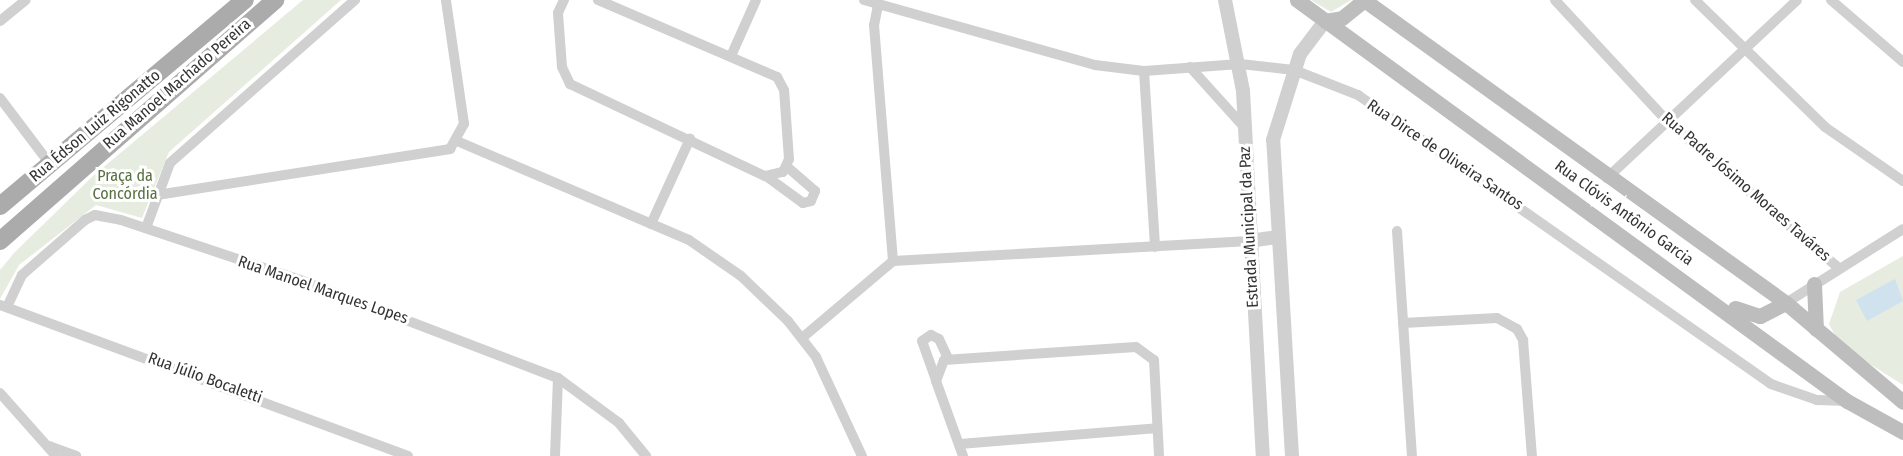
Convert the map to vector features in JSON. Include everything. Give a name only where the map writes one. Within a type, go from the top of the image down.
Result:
[{"type":"main road","name":"Rua Édson Luiz Rigonatto","points":[[0,206],[245,0]]},
{"type":"main road","name":"Rua Manoel Machado Pereira","points":[[0,241],[274,0]]},
{"type":"main road","points":[[1297,0],[1325,21],[1342,18],[1364,0]]},
{"type":"main road","name":"Rua Clóvis Antônio Garcia","points":[[1364,0],[1607,178],[1786,303],[1903,402]]},
{"type":"main road","name":"Rua Clóvis Antônio Garcia","points":[[1325,21],[1718,302],[1847,401],[1903,432]]},
{"type":"main road","points":[[50,164],[55,182],[51,196]]},
{"type":"main road","points":[[1814,284],[1816,329]]},
{"type":"main road","points":[[1718,302],[1760,316],[1786,303]]},
{"type":"street","points":[[0,21],[26,0]]},
{"type":"street","points":[[146,228],[157,195],[174,159],[355,0]]},
{"type":"street","points":[[157,195],[437,153],[458,141],[464,124],[446,0]]},
{"type":"street","points":[[564,0],[558,13],[566,81],[765,176],[803,203],[811,201],[815,191],[787,167],[782,85],[773,74],[598,0]]},
{"type":"street","points":[[731,56],[756,0]]},
{"type":"street","name":"Rua Dirce de Oliveira Santos","points":[[864,0],[1066,60],[1144,71],[1240,64],[1294,70],[1393,115],[1771,384],[1817,400],[1847,401]]},
{"type":"street","name":"Estrada Municipal da Paz","points":[[1226,0],[1240,64],[1263,456]]},
{"type":"street","name":"Rua Padre Jósimo Moraes Taváres","points":[[1556,0],[1669,123],[1839,268]]},
{"type":"street","points":[[1695,0],[1744,52],[1825,127],[1903,181]]},
{"type":"street","points":[[1607,178],[1669,123],[1797,0]]},
{"type":"street","points":[[1831,0],[1903,62]]},
{"type":"street","points":[[878,5],[874,25],[893,261]]},
{"type":"street","name":"Estrada Municipal da Paz","points":[[1292,456],[1277,237],[1273,140],[1294,70],[1304,46],[1325,21]]},
{"type":"street","points":[[1190,67],[1244,127]]},
{"type":"street","points":[[1144,71],[1155,247]]},
{"type":"street","points":[[0,98],[50,164]]},
{"type":"street","points":[[651,224],[690,139]]},
{"type":"street","points":[[458,141],[651,224],[724,263],[802,338],[839,399],[862,456]]},
{"type":"street","points":[[765,176],[779,175],[787,167]]},
{"type":"street","name":"Rua Manoel Marques Lopes","points":[[4,306],[22,275],[85,220],[94,215],[146,228],[558,378],[619,423],[646,456]]},
{"type":"street","points":[[1786,303],[1903,229]]},
{"type":"street","points":[[1397,231],[1412,456]]},
{"type":"street","points":[[802,338],[893,261],[1155,247],[1277,237]]},
{"type":"street","name":"Rua Júlio Bocaletti","points":[[4,306],[408,456]]},
{"type":"street","points":[[1404,323],[1497,318],[1517,329],[1523,340],[1532,456]]},
{"type":"street","points":[[948,358],[939,339],[922,340],[963,456]]},
{"type":"street","points":[[936,381],[937,370],[948,358],[1140,347],[1154,360],[1159,456]]},
{"type":"street","points":[[555,456],[558,378]]},
{"type":"street","points":[[0,393],[56,456]]},
{"type":"street","points":[[960,444],[1157,428]]},
{"type":"street","points":[[45,444],[76,456]]},
{"type":"green space","name":"Praça da Concórdia","points":[[303,0],[341,0],[169,152],[142,218],[96,205],[19,265],[0,299],[0,270],[14,253],[93,176]]},
{"type":"green space","points":[[1311,0],[1351,0],[1331,12]]},
{"type":"green space","points":[[1903,256],[1903,385],[1840,345],[1829,324],[1840,292]]},
{"type":"water","points":[[1895,279],[1903,301],[1867,321],[1856,300]]}]
